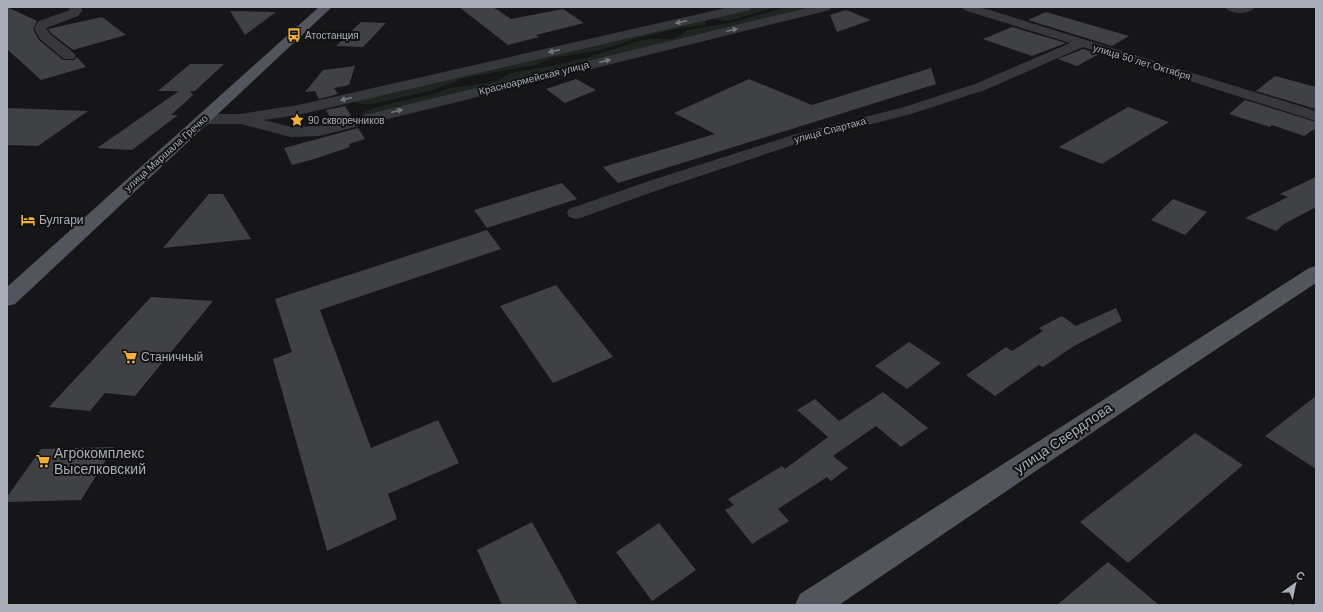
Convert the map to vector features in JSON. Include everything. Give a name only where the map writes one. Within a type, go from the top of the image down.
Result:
[{"type":"main road","name":"улица Маршала Гречко","points":[[7,299],[326,7]]},
{"type":"main road","name":"улица Свердлова","points":[[811,605],[1146,383],[1316,273]]},
{"type":"street","points":[[69,56],[45,36],[40,28],[43,24],[74,13],[77,9],[75,7]]},
{"type":"street","name":"Красноармейская улица","points":[[204,119],[241,119],[321,105],[746,7]]},
{"type":"street","name":"Красноармейская улица","points":[[241,119],[291,132],[319,130],[826,7]]},
{"type":"street","name":"улица 50 лет Октября","points":[[968,7],[1316,116]]},
{"type":"street","name":"улица Спартака","points":[[576,213],[655,185],[799,138],[906,111],[966,92],[992,83],[1081,43]]},
{"type":"shaded area","points":[[755,7],[776,7],[728,21],[712,19],[705,21],[705,25],[681,28],[640,37],[601,50],[552,58],[536,65],[461,79],[430,91],[373,104],[360,104],[354,102],[358,99]]},
{"type":"shaded area","points":[[811,7],[363,116],[364,112],[377,107],[437,93],[449,88],[489,83],[511,73],[552,66],[585,58],[639,41],[649,39],[671,39],[678,37],[687,30],[735,22],[782,8]]},
{"type":"building","points":[[7,7],[37,21],[33,29],[39,40],[63,60],[74,60],[77,57],[86,67],[41,80],[7,49]]},
{"type":"building","points":[[459,7],[493,7],[511,19],[563,9],[584,23],[536,35],[539,37],[508,45]]},
{"type":"building","points":[[846,10],[871,20],[837,32],[830,15]]},
{"type":"building","points":[[230,11],[276,12],[245,35]]},
{"type":"building","points":[[1046,12],[1129,36],[1112,46],[1028,20]]},
{"type":"building","points":[[102,17],[126,35],[73,50],[48,29]]},
{"type":"building","points":[[361,22],[386,23],[363,47],[336,46]]},
{"type":"building","points":[[1012,27],[1066,43],[1032,56],[983,39]]},
{"type":"building","points":[[1083,49],[1099,54],[1077,66],[1058,59]]},
{"type":"building","points":[[190,64],[224,64],[195,91],[190,91],[193,95],[171,115],[178,115],[132,150],[97,148],[179,91],[158,91]]},
{"type":"building","points":[[355,66],[349,85],[334,88],[338,94],[319,99],[315,91],[305,92],[323,70]]},
{"type":"building","points":[[931,68],[936,84],[618,183],[603,167],[715,134],[674,113],[749,79],[812,105]]},
{"type":"building","points":[[1275,76],[1316,87],[1316,109],[1256,91]]},
{"type":"building","points":[[576,79],[596,90],[565,103],[546,89]]},
{"type":"building","points":[[1245,100],[1316,122],[1316,128],[1304,136],[1272,125],[1270,127],[1229,114]]},
{"type":"building","points":[[345,106],[352,117],[332,121],[326,110]]},
{"type":"building","points":[[1128,107],[1169,122],[1102,164],[1059,147]]},
{"type":"building","points":[[7,108],[88,111],[38,146],[7,145]]},
{"type":"building","points":[[358,128],[365,139],[349,144],[350,147],[292,165],[284,148]]},
{"type":"building","points":[[1316,177],[1316,209],[1314,208],[1284,224],[1276,231],[1245,218],[1288,197],[1280,194]]},
{"type":"building","points":[[562,183],[577,199],[487,228],[474,210]]},
{"type":"building","points":[[209,194],[223,194],[251,239],[163,248]]},
{"type":"building","points":[[1173,199],[1207,212],[1185,235],[1151,220]]},
{"type":"building","points":[[487,230],[501,249],[320,310],[371,448],[438,420],[459,463],[388,494],[397,519],[327,551],[273,359],[292,352],[275,299]]},
{"type":"building","points":[[556,285],[613,357],[553,383],[500,306]]},
{"type":"building","points":[[151,297],[213,301],[135,396],[105,393],[90,411],[49,407]]},
{"type":"building","points":[[1116,308],[1122,321],[1074,346],[1043,367],[1039,365],[995,396],[966,375],[1006,347],[1012,351],[1043,331],[1039,328],[1062,316],[1076,326]]},
{"type":"building","points":[[909,342],[941,363],[907,389],[875,366]]},
{"type":"building","points":[[883,392],[928,428],[901,447],[876,426],[833,456],[848,468],[831,481],[827,477],[778,509],[789,521],[752,544],[725,510],[734,505],[728,499],[782,466],[785,469],[828,437],[797,410],[815,399],[839,421]]},
{"type":"building","points":[[1316,396],[1316,469],[1265,436]]},
{"type":"building","points":[[1195,433],[1243,465],[1128,563],[1080,522]]},
{"type":"building","points":[[114,447],[81,500],[7,502],[7,497],[41,449]]},
{"type":"building","points":[[532,522],[578,605],[502,605],[477,550]]},
{"type":"building","points":[[659,523],[696,570],[652,601],[616,552]]},
{"type":"building","points":[[1108,562],[1159,605],[1057,605]]},
{"type":"place","name":"Атостанция","points":[[294,35]]},
{"type":"place","name":"90 скворечников","points":[[297,120]]},
{"type":"place","name":"Булгари","points":[[28,220]]},
{"type":"place","name":"Станичный","points":[[130,357]]},
{"type":"place","name":"Агрокомплекс Выселковский","points":[[43,461]]}]
